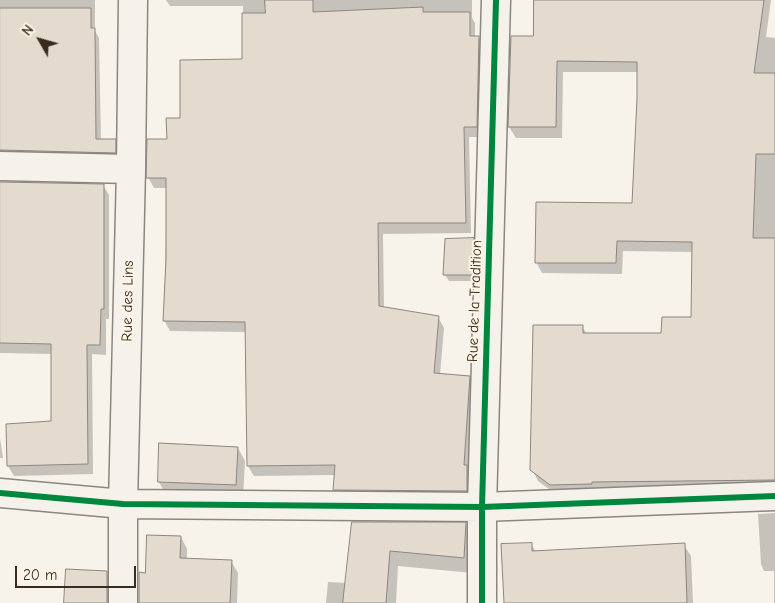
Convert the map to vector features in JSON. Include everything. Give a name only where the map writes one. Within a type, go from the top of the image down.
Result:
[{"type":"street","name":"Rue des Lins","points":[[123,603],[123,504],[133,0]]},
{"type":"street","name":"Rue de la Tradition","points":[[482,603],[482,507],[496,0]]},
{"type":"street","points":[[0,166],[131,169]]},
{"type":"street","points":[[0,493],[123,504],[482,507],[775,496]]},
{"type":"building","points":[[265,0],[313,0],[313,12],[423,7],[423,12],[470,12],[470,36],[479,36],[477,127],[464,127],[466,223],[378,223],[379,306],[439,316],[434,373],[470,376],[464,465],[467,465],[467,491],[333,490],[335,465],[247,466],[245,322],[163,321],[166,259],[166,178],[146,178],[147,139],[167,139],[166,118],[180,118],[180,60],[242,59],[242,13],[265,13]]},
{"type":"building","points":[[534,0],[764,0],[754,73],[775,73],[775,154],[756,154],[753,238],[775,238],[775,480],[592,482],[592,484],[550,485],[530,470],[533,325],[583,325],[583,333],[661,333],[662,317],[691,317],[692,242],[617,241],[616,263],[535,263],[536,202],[632,203],[637,62],[557,61],[556,127],[508,127],[511,36],[533,36]]},
{"type":"building","points":[[0,8],[91,8],[91,28],[95,28],[96,139],[116,139],[116,153],[0,150]]},
{"type":"building","points":[[0,182],[104,184],[104,309],[101,309],[100,345],[87,345],[88,464],[7,466],[6,424],[51,421],[51,344],[0,343]]},
{"type":"building","points":[[474,238],[473,275],[443,275],[445,239]]},
{"type":"building","points":[[159,443],[238,447],[236,485],[158,482]]},
{"type":"building","points":[[352,522],[466,522],[464,558],[390,551],[386,603],[343,603]]},
{"type":"building","points":[[147,535],[181,536],[180,558],[232,560],[230,603],[139,603],[139,572],[145,573]]},
{"type":"building","points":[[532,543],[532,551],[685,543],[687,603],[504,603],[501,544]]},
{"type":"building","points":[[66,569],[107,571],[107,603],[64,603]]},
{"type":"cycle path","points":[[482,603],[482,507],[496,0]]},
{"type":"cycle path","points":[[0,493],[123,504],[482,507],[775,496]]}]
